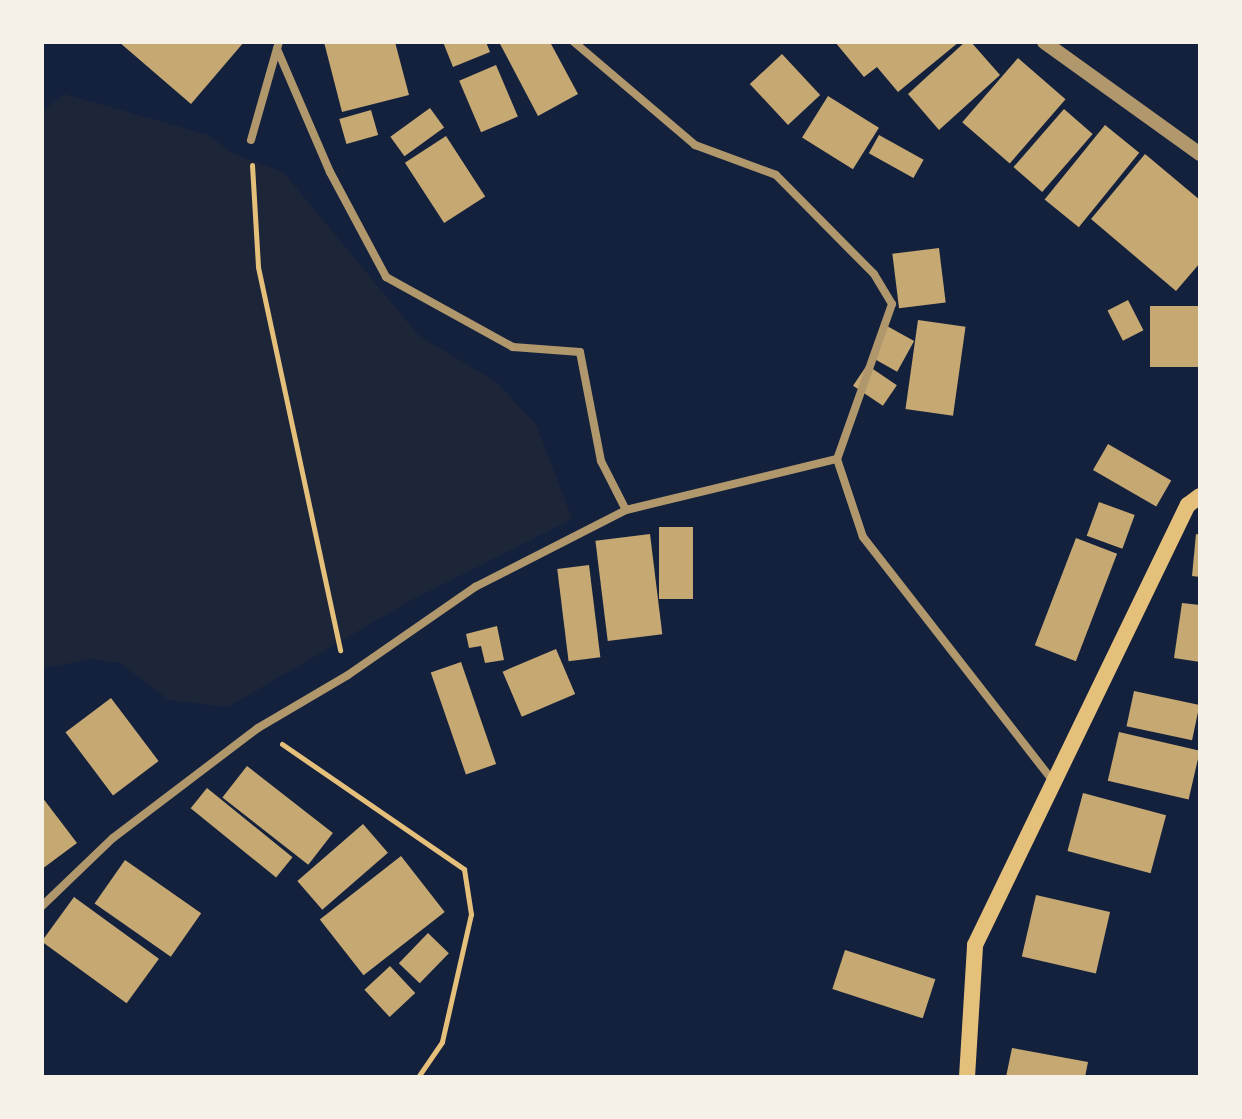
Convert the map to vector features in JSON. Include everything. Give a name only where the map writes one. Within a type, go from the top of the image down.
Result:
[{"type":"main road","points":[[967,1077],[975,945],[1188,505],[1200,496]]},
{"type":"street","points":[[574,42],[695,145],[776,175],[874,274],[892,304],[837,459],[863,537],[1054,782]]},
{"type":"street","points":[[1044,42],[1200,154]]},
{"type":"street","points":[[278,46],[330,172],[386,277],[513,347],[580,352],[601,461],[626,510]]},
{"type":"street","points":[[251,140],[278,46]]},
{"type":"street","points":[[42,906],[113,838],[258,728],[348,675],[475,587],[626,510],[837,459]]},
{"type":"path","points":[[251,140],[258,267],[329,616],[348,675]]},
{"type":"path","points":[[258,728],[464,869],[471,914],[468,928],[442,1042],[418,1077]]},
{"type":"shaded area","points":[[64,94],[208,135],[232,153],[283,172],[419,336],[495,381],[536,424],[572,519],[413,599],[228,707],[169,700],[120,663],[94,659],[42,668],[42,112]]},
{"type":"building","points":[[119,42],[244,42],[191,104]]},
{"type":"building","points":[[324,42],[395,42],[409,95],[342,112]]},
{"type":"building","points":[[443,42],[486,42],[490,52],[453,67]]},
{"type":"building","points":[[499,42],[550,42],[578,94],[538,116]]},
{"type":"building","points":[[835,42],[959,42],[898,92],[877,67],[864,77]]},
{"type":"building","points":[[965,42],[971,42],[1000,75],[939,130],[908,94]]},
{"type":"building","points":[[782,54],[820,95],[788,125],[750,84]]},
{"type":"building","points":[[1018,58],[1066,99],[1010,163],[962,122]]},
{"type":"building","points":[[496,65],[518,117],[481,132],[459,81]]},
{"type":"building","points":[[828,96],[879,128],[853,169],[802,138]]},
{"type":"building","points":[[430,108],[444,127],[404,156],[390,137]]},
{"type":"building","points":[[1064,109],[1093,134],[1042,192],[1013,167]]},
{"type":"building","points":[[371,110],[378,135],[346,144],[339,119]]},
{"type":"building","points":[[1105,125],[1139,153],[1079,227],[1045,200]]},
{"type":"building","points":[[879,135],[924,160],[913,178],[869,153]]},
{"type":"building","points":[[446,136],[485,196],[444,223],[405,163]]},
{"type":"building","points":[[1145,154],[1200,200],[1200,263],[1176,291],[1091,219]]},
{"type":"building","points":[[939,248],[946,303],[899,308],[892,254]]},
{"type":"building","points":[[1128,300],[1143,330],[1123,341],[1108,310]]},
{"type":"building","points":[[1150,306],[1200,306],[1200,367],[1150,367]]},
{"type":"building","points":[[918,320],[966,327],[953,416],[905,409]]},
{"type":"building","points":[[887,326],[914,341],[897,372],[870,357]]},
{"type":"building","points":[[867,365],[897,385],[883,406],[853,386]]},
{"type":"building","points":[[1108,444],[1171,480],[1156,506],[1093,470]]},
{"type":"building","points":[[1099,502],[1135,515],[1122,549],[1087,536]]},
{"type":"building","points":[[659,527],[693,527],[693,599],[659,599]]},
{"type":"building","points":[[650,534],[662,634],[608,641],[595,541]]},
{"type":"building","points":[[1196,534],[1200,535],[1200,577],[1192,576]]},
{"type":"building","points":[[1076,538],[1117,554],[1076,661],[1035,645]]},
{"type":"building","points":[[589,565],[600,657],[569,661],[557,569]]},
{"type":"building","points":[[1182,603],[1200,605],[1200,662],[1174,658]]},
{"type":"building","points":[[497,626],[504,660],[485,663],[481,646],[469,648],[466,634]]},
{"type":"building","points":[[556,649],[575,694],[522,717],[503,672]]},
{"type":"building","points":[[461,662],[496,764],[466,775],[431,672]]},
{"type":"building","points":[[1134,691],[1200,705],[1192,740],[1127,726]]},
{"type":"building","points":[[111,698],[159,761],[113,795],[65,732]]},
{"type":"building","points":[[1119,732],[1200,751],[1189,799],[1108,781]]},
{"type":"building","points":[[247,766],[333,833],[308,865],[222,798]]},
{"type":"building","points":[[207,788],[292,857],[276,877],[191,808]]},
{"type":"building","points":[[1083,793],[1166,815],[1151,873],[1067,851]]},
{"type":"building","points":[[42,797],[77,843],[42,869]]},
{"type":"building","points":[[363,824],[388,853],[322,910],[297,881]]},
{"type":"building","points":[[401,856],[445,912],[364,975],[320,919]]},
{"type":"building","points":[[125,860],[201,913],[171,957],[95,903]]},
{"type":"building","points":[[1036,895],[1110,912],[1096,973],[1022,956]]},
{"type":"building","points":[[74,897],[159,959],[127,1003],[42,942]]},
{"type":"building","points":[[428,933],[449,953],[420,983],[399,963]]},
{"type":"building","points":[[845,950],[935,979],[923,1018],[832,989]]},
{"type":"building","points":[[390,966],[415,993],[390,1017],[364,990]]},
{"type":"building","points":[[1012,1048],[1088,1062],[1085,1077],[1006,1077]]}]
